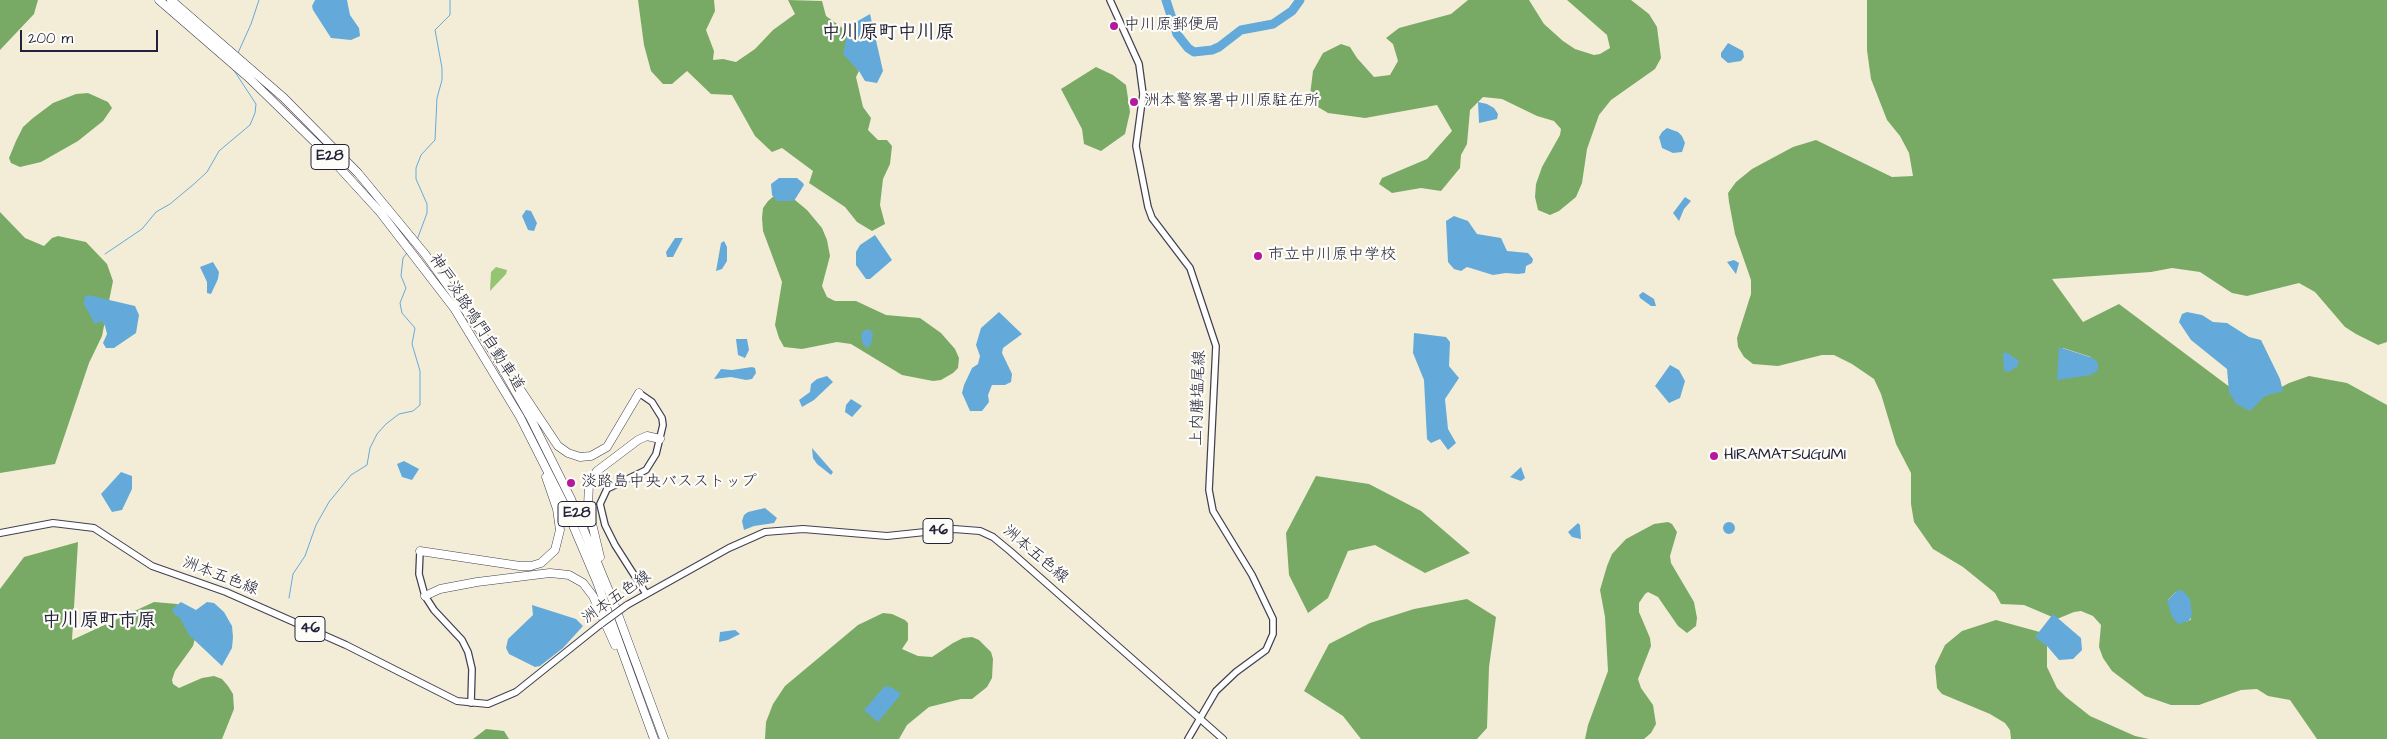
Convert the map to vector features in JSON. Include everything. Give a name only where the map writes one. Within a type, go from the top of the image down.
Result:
[{"type":"highway","name":"神戸淡路鳴門自動車道","points":[[159,0],[278,105],[326,153],[380,212],[482,335],[530,417],[571,499],[664,739]]},
{"type":"highway","name":"神戸淡路鳴門自動車道","points":[[171,0],[284,98],[333,146],[384,201],[457,305],[542,458],[579,538],[654,739]]},
{"type":"highway","points":[[482,335],[554,442],[574,456],[591,456],[607,447],[638,393]]},
{"type":"highway","points":[[420,552],[530,566],[546,560],[558,545],[560,530],[552,491],[537,455],[498,378]]},
{"type":"highway","points":[[644,684],[634,646],[599,553],[587,498],[589,483],[604,465],[642,437],[651,436],[660,439]]},
{"type":"highway","points":[[424,596],[449,587],[512,577],[550,573],[574,577],[583,583],[593,596],[647,718]]},
{"type":"main road","name":"上内膳塩尾線","points":[[1110,0],[1139,64],[1143,94],[1136,146],[1148,207],[1152,218],[1190,268],[1216,346],[1209,490],[1213,511],[1252,575],[1273,619],[1273,634],[1266,650],[1224,682],[1212,695],[1188,739]]},
{"type":"main road","points":[[638,393],[652,402],[659,412],[663,425],[654,460],[646,470],[610,486],[604,492],[600,504],[605,525],[615,545],[646,592]]},
{"type":"main road","name":"洲本五色線","points":[[0,533],[53,524],[94,528],[152,566],[226,592],[346,645],[444,696],[471,704],[488,704],[516,692],[601,624],[646,592],[729,548],[769,531],[803,529],[887,536],[954,529],[976,530],[1002,543],[1223,739]]},
{"type":"main road","points":[[420,552],[419,574],[424,596],[434,610],[458,634],[468,652],[472,669],[471,704]]},
{"type":"green space","points":[[0,0],[38,0],[34,14],[0,50]]},
{"type":"green space","points":[[638,0],[714,0],[715,11],[706,30],[714,51],[713,60],[723,59],[736,62],[755,49],[773,30],[795,14],[788,0],[822,1],[826,16],[844,29],[847,36],[847,56],[859,71],[856,77],[863,107],[871,118],[868,130],[878,140],[887,140],[892,146],[890,164],[883,179],[880,205],[885,224],[872,231],[857,222],[845,207],[809,183],[813,171],[782,148],[772,152],[755,136],[732,95],[711,94],[687,71],[672,84],[663,84],[651,71],[644,45]]},
{"type":"green space","points":[[1468,0],[1529,0],[1544,24],[1563,41],[1575,49],[1594,55],[1610,48],[1607,35],[1567,0],[1631,0],[1649,14],[1657,27],[1661,58],[1655,69],[1611,100],[1599,115],[1587,149],[1582,183],[1576,197],[1559,211],[1550,215],[1538,210],[1535,197],[1536,184],[1542,167],[1560,135],[1561,129],[1554,121],[1537,116],[1502,99],[1483,97],[1470,110],[1467,144],[1461,155],[1460,168],[1441,191],[1421,188],[1392,193],[1379,184],[1382,178],[1427,159],[1452,131],[1437,105],[1365,118],[1328,113],[1318,107],[1310,95],[1313,71],[1323,53],[1341,44],[1350,47],[1374,77],[1390,75],[1398,61],[1393,44],[1386,38],[1399,28],[1451,14]]},
{"type":"green space","points":[[1867,0],[2387,0],[2387,342],[2378,345],[2345,327],[2315,292],[2299,283],[2247,296],[2232,293],[2200,272],[2172,268],[2151,272],[2052,279],[2083,322],[2119,304],[2227,385],[2244,395],[2265,396],[2289,383],[2309,376],[2347,383],[2387,405],[2387,739],[2317,739],[2290,700],[2268,696],[2257,689],[2241,690],[2199,705],[2171,705],[2145,696],[2112,671],[2103,658],[2099,647],[2101,625],[2093,616],[2081,611],[2057,619],[2024,605],[2001,604],[1995,593],[1963,567],[1933,549],[1914,522],[1911,504],[1911,473],[1896,444],[1881,394],[1874,379],[1852,364],[1834,355],[1822,355],[1778,366],[1753,364],[1744,357],[1738,347],[1737,338],[1751,294],[1751,280],[1735,234],[1729,202],[1728,193],[1736,182],[1752,169],[1793,147],[1816,140],[1892,177],[1913,176],[1909,153],[1900,136],[1887,120],[1871,79],[1867,50]],"holes":[[[2063,348],[2091,357],[2058,379]],[[2176,592],[2191,619],[2189,621],[2180,622],[2168,600]]]},
{"type":"green space","points":[[1096,67],[1113,75],[1126,85],[1130,112],[1125,134],[1101,151],[1084,144],[1082,129],[1061,89]]},
{"type":"green space","points":[[88,93],[108,102],[112,108],[103,121],[78,141],[41,162],[20,167],[11,163],[9,158],[23,127],[53,103],[76,94]]},
{"type":"green space","points":[[782,195],[795,200],[807,210],[822,228],[827,240],[830,256],[822,286],[827,297],[835,301],[856,301],[886,315],[920,318],[941,333],[955,349],[959,358],[958,368],[953,373],[941,380],[933,381],[902,375],[851,344],[837,342],[802,349],[784,347],[775,325],[782,282],[763,231],[762,218],[763,208],[768,201],[774,196]]},
{"type":"green space","points":[[0,212],[25,238],[44,246],[52,238],[58,236],[86,242],[107,264],[113,281],[102,336],[89,363],[55,464],[0,473]]},
{"type":"green space","points":[[496,267],[507,270],[506,274],[490,291],[491,272]]},
{"type":"green space","points":[[1316,476],[1369,484],[1421,511],[1470,553],[1425,573],[1375,545],[1348,551],[1328,598],[1308,613],[1289,575],[1286,533]]},
{"type":"green space","points":[[1668,522],[1672,524],[1677,532],[1670,556],[1671,563],[1694,602],[1697,618],[1696,626],[1687,633],[1678,626],[1658,597],[1648,592],[1645,594],[1639,603],[1639,612],[1650,638],[1651,646],[1638,679],[1641,688],[1653,705],[1656,724],[1651,733],[1644,739],[1585,739],[1588,725],[1608,671],[1605,617],[1600,590],[1607,566],[1612,554],[1626,539],[1654,524]]},
{"type":"green space","points":[[78,542],[72,640],[154,602],[177,604],[188,612],[196,635],[193,646],[175,671],[172,680],[173,684],[179,688],[202,678],[214,676],[222,679],[233,694],[234,709],[222,739],[0,739],[0,589],[24,557]]},
{"type":"green space","points":[[1467,599],[1496,617],[1489,667],[1487,728],[1477,739],[1361,739],[1343,716],[1304,691],[1329,644],[1370,623],[1414,609]]},
{"type":"green space","points":[[883,613],[892,614],[908,623],[908,640],[902,649],[918,656],[932,657],[963,638],[972,637],[979,640],[991,652],[993,659],[992,678],[987,687],[972,699],[961,699],[929,707],[907,725],[899,739],[765,739],[766,722],[773,704],[785,686],[858,625]]},
{"type":"green space","points":[[1996,620],[2047,634],[2047,667],[2057,688],[2090,716],[2135,736],[2149,739],[2011,739],[2010,730],[2005,723],[1990,714],[1942,694],[1937,688],[1935,666],[1945,645],[1962,631]]},
{"type":"green space","points":[[486,729],[504,731],[509,739],[473,739]]},
{"type":"water","points":[[315,0],[347,0],[350,15],[359,28],[360,36],[351,40],[331,38],[313,10],[312,6]]},
{"type":"water","points":[[870,14],[883,71],[877,83],[865,81],[859,71],[843,54],[847,36],[844,29]]},
{"type":"water","points":[[1728,43],[1743,51],[1744,57],[1741,61],[1728,63],[1721,57],[1721,53]]},
{"type":"water","points":[[1478,102],[1494,108],[1498,114],[1497,119],[1479,123]]},
{"type":"water","points":[[1667,128],[1678,132],[1682,136],[1685,143],[1682,152],[1673,153],[1662,148],[1659,137]]},
{"type":"water","points":[[779,178],[797,178],[803,183],[804,185],[794,201],[777,201],[772,195],[771,184]]},
{"type":"water","points":[[1685,197],[1691,201],[1684,209],[1679,221],[1673,213]]},
{"type":"water","points":[[526,210],[531,211],[537,223],[534,231],[528,230],[522,216]]},
{"type":"water","points":[[1454,216],[1468,221],[1477,234],[1501,238],[1507,251],[1528,253],[1533,259],[1532,263],[1526,266],[1525,273],[1518,274],[1493,275],[1467,267],[1461,271],[1454,269],[1448,262],[1446,221]]},
{"type":"water","points":[[875,235],[892,260],[870,279],[866,279],[856,265],[856,252],[860,245]]},
{"type":"water","points":[[675,238],[683,238],[673,257],[667,257],[666,252]]},
{"type":"water","points":[[724,241],[727,247],[727,261],[722,269],[716,271],[721,243]]},
{"type":"water","points":[[1734,260],[1739,263],[1736,274],[1727,262]]},
{"type":"water","points":[[213,262],[219,272],[211,294],[207,293],[207,282],[200,267]]},
{"type":"water","points":[[1643,292],[1654,299],[1656,306],[1651,306],[1640,298],[1639,295]]},
{"type":"water","points":[[88,295],[135,306],[139,315],[136,333],[114,348],[106,348],[103,343],[107,334],[105,326],[102,321],[95,324],[84,304],[84,298]]},
{"type":"water","points":[[999,312],[1022,334],[1003,348],[1002,353],[1012,374],[1011,382],[1005,385],[992,385],[988,395],[989,402],[982,411],[970,411],[962,393],[964,385],[972,368],[978,364],[980,356],[976,345],[981,328]]},
{"type":"water","points":[[2187,312],[2202,315],[2213,322],[2227,323],[2249,337],[2261,340],[2280,379],[2283,391],[2265,396],[2250,411],[2236,404],[2229,392],[2227,369],[2191,340],[2179,322],[2182,314]]},
{"type":"water","points":[[869,329],[873,334],[871,344],[867,348],[863,344],[861,336],[863,331]]},
{"type":"water","points":[[1414,333],[1446,337],[1450,342],[1449,366],[1459,378],[1445,399],[1448,429],[1456,443],[1448,450],[1440,439],[1431,443],[1427,439],[1424,380],[1413,353]]},
{"type":"water","points":[[736,339],[747,339],[749,350],[745,358],[738,355]]},
{"type":"water","points":[[2059,347],[2093,358],[2098,363],[2098,370],[2091,375],[2057,380]]},
{"type":"water","points":[[2006,352],[2019,361],[2017,367],[2008,372],[2004,371],[2003,354]]},
{"type":"water","points":[[1670,365],[1679,370],[1685,381],[1680,398],[1669,403],[1655,386]]},
{"type":"water","points":[[755,368],[756,373],[752,379],[746,380],[731,377],[714,379],[721,369],[732,370]]},
{"type":"water","points":[[827,376],[833,382],[814,400],[802,407],[799,400],[810,392],[811,384],[817,379]]},
{"type":"water","points":[[851,399],[862,406],[852,417],[845,412],[846,405]]},
{"type":"water","points":[[812,448],[833,472],[831,475],[817,464],[813,458]]},
{"type":"water","points":[[404,461],[419,469],[412,480],[402,477],[397,464]]},
{"type":"water","points":[[1521,467],[1525,478],[1521,481],[1510,477]]},
{"type":"water","points":[[121,472],[132,476],[132,489],[122,510],[112,512],[101,494]]},
{"type":"water","points":[[765,508],[777,518],[774,523],[754,526],[744,530],[742,521],[744,515],[748,512]]},
{"type":"water","points":[[1727,522],[1731,522],[1735,528],[1731,534],[1727,534],[1723,530],[1723,526]]},
{"type":"water","points":[[1578,523],[1580,525],[1581,539],[1572,537],[1568,532]]},
{"type":"water","points":[[2178,590],[2183,591],[2190,599],[2192,614],[2189,621],[2178,624],[2172,617],[2167,601]]},
{"type":"water","points":[[181,602],[196,610],[207,602],[214,603],[224,612],[232,626],[233,637],[232,648],[222,666],[189,635],[180,618],[175,615],[172,609]]},
{"type":"water","points":[[532,605],[576,619],[583,626],[563,648],[540,666],[535,667],[509,654],[506,648],[508,639],[533,615]]},
{"type":"water","points":[[2053,614],[2081,638],[2082,650],[2073,659],[2059,660],[2047,646],[2035,637]]},
{"type":"water","points":[[735,630],[740,634],[719,642],[720,632]]},
{"type":"water","points":[[885,686],[893,688],[901,694],[878,722],[864,710]]},
{"type":"waterway","points":[[238,53],[259,0]]},
{"type":"waterway","points":[[417,240],[427,213],[427,204],[416,179],[416,168],[421,155],[435,140],[437,98],[442,80],[442,68],[435,30],[450,15],[450,0]]},
{"type":"waterway","points":[[1166,0],[1177,34],[1188,48],[1194,52],[1212,50],[1219,47],[1241,30],[1273,24],[1292,11],[1300,0]]},
{"type":"waterway","points":[[105,254],[142,229],[156,212],[170,204],[194,184],[207,172],[219,151],[250,125],[255,113],[256,104],[233,69]]},
{"type":"waterway","points":[[289,598],[293,574],[305,556],[316,525],[329,502],[351,475],[367,465],[370,448],[377,434],[386,424],[399,414],[413,411],[420,405],[420,371],[412,344],[415,328],[402,313],[400,303],[406,288],[401,276],[403,258],[407,253]]},
{"type":"place","name":"中川原郵便局","points":[[1114,26]]},
{"type":"place","name":"洲本警察署中川原駐在所","points":[[1134,102]]},
{"type":"place","name":"市立中川原中学校","points":[[1258,256]]},
{"type":"place","name":"HIRAMATSUGUMI","points":[[1714,456]]},
{"type":"place","name":"淡路島中央バスストップ","points":[[571,483]]},
{"type":"district","name":"中川原町中川原","points":[[888,34]]},
{"type":"district","name":"中川原町市原","points":[[99,622]]}]
